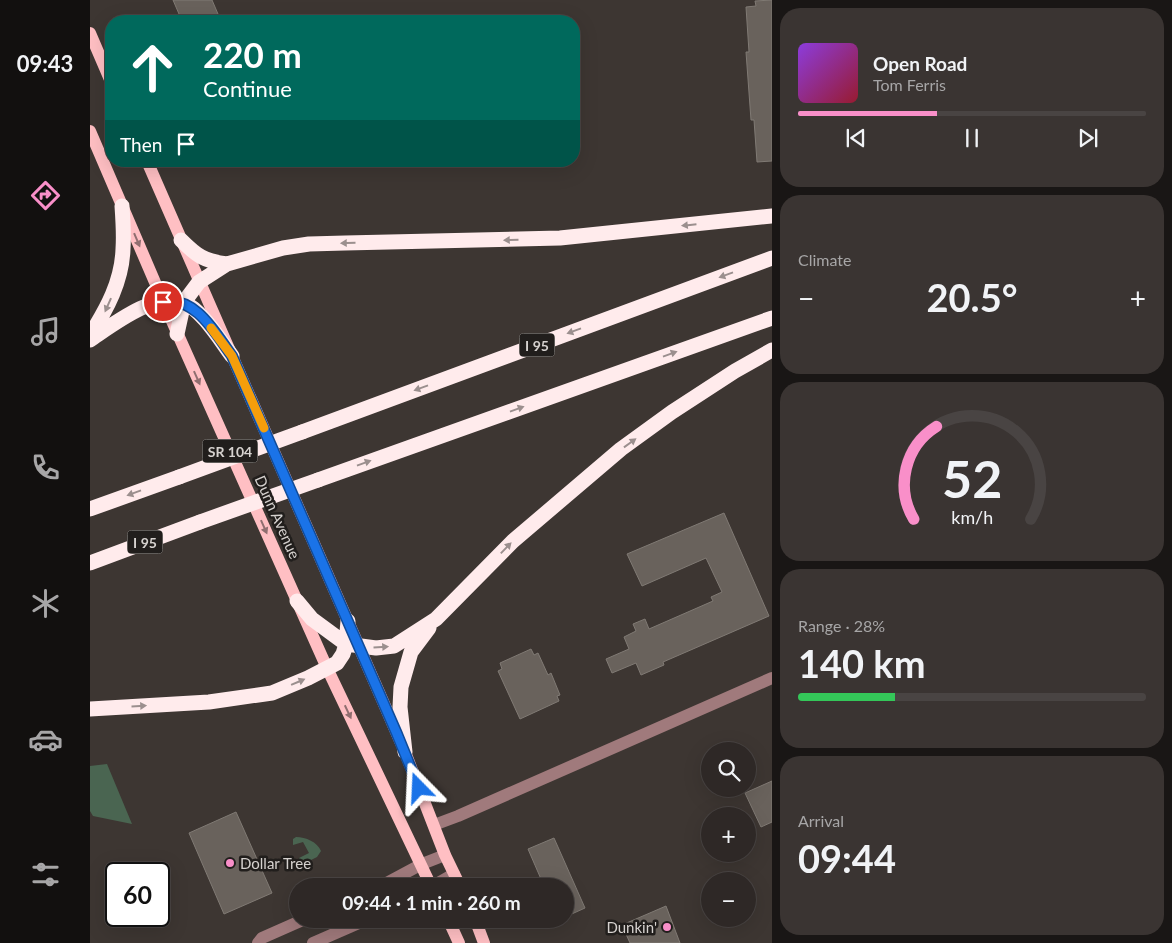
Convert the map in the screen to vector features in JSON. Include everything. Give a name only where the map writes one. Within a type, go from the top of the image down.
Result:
[{"type":"highway","points":[[90,335],[105,311],[118,281],[123,251],[122,206]]},
{"type":"highway","points":[[178,334],[184,302],[200,282],[227,264],[282,248],[309,244],[560,238],[772,216]]},
{"type":"highway","points":[[181,240],[208,261],[227,264]]},
{"type":"highway","name":"I 95","points":[[90,509],[772,258]]},
{"type":"highway","points":[[90,340],[146,305],[172,300],[184,302],[204,318],[232,356]]},
{"type":"highway","name":"I 95","points":[[90,562],[772,318]]},
{"type":"highway","points":[[405,752],[400,707],[401,687],[411,652],[436,619],[513,541],[621,450],[672,412],[735,370],[772,350]]},
{"type":"highway","points":[[297,601],[312,619],[353,645],[376,648],[394,646],[436,619]]},
{"type":"highway","points":[[348,620],[353,645]]},
{"type":"highway","points":[[90,709],[209,702],[272,693],[327,668],[337,662],[342,654],[353,645]]},
{"type":"main road","points":[[90,33],[105,68]]},
{"type":"main road","name":"Dunn Avenue","points":[[90,131],[105,166]]},
{"type":"main road","name":"Dunn Avenue","points":[[105,167],[163,302],[327,668],[404,832],[428,878]]},
{"type":"main road","name":"Dunn Avenue","points":[[150,167],[348,620]]},
{"type":"main road","points":[[353,645],[405,752],[445,855],[456,878]]},
{"type":"main road","points":[[452,928],[459,943]]},
{"type":"main road","points":[[478,928],[484,943]]},
{"type":"street","points":[[434,825],[772,678]]},
{"type":"street","points":[[396,878],[422,864],[445,855]]},
{"type":"street","points":[[447,878],[454,874]]},
{"type":"street","points":[[258,943],[262,938],[289,926]]},
{"type":"street","points":[[313,943],[347,928]]},
{"type":"green space","points":[[107,764],[132,824],[93,816],[90,811],[90,766]]},
{"type":"green space","points":[[296,837],[307,839],[317,845],[321,851],[317,857],[305,863],[299,860],[299,858],[309,853],[303,842],[293,845],[293,839]]},
{"type":"building","points":[[173,0],[212,0],[218,15],[179,15]]},
{"type":"building","points":[[772,0],[772,161],[757,162],[754,120],[751,120],[746,52],[749,52],[746,7],[756,6],[755,1]]},
{"type":"building","points":[[724,513],[769,616],[663,662],[664,665],[641,675],[636,663],[612,673],[606,659],[629,649],[624,637],[636,631],[633,624],[645,619],[649,629],[713,601],[711,597],[722,592],[706,558],[642,586],[627,554]]},
{"type":"building","points":[[531,649],[534,655],[538,653],[548,675],[551,673],[560,695],[557,696],[559,701],[520,719],[498,671],[502,669],[500,663]]},
{"type":"building","points":[[772,781],[772,822],[761,827],[756,816],[756,807],[752,807],[747,797],[756,797],[756,788]]},
{"type":"building","name":"Dollar Tree","points":[[236,812],[272,893],[224,914],[189,833]]},
{"type":"building","points":[[554,838],[572,878],[541,878],[528,849]]},
{"type":"building","points":[[574,883],[585,908],[574,913]]},
{"type":"building","points":[[666,906],[680,943],[630,943],[622,925]]},
{"type":"slow traffic","points":[[211,328],[232,356],[264,428]]},
{"type":"place","name":"Dollar Tree","points":[[230,863]]},
{"type":"place","name":"Dunkin'","points":[[667,927]]},
{"type":"route","points":[[163,302],[172,300],[184,302],[204,318],[232,356],[419,788]]}]
